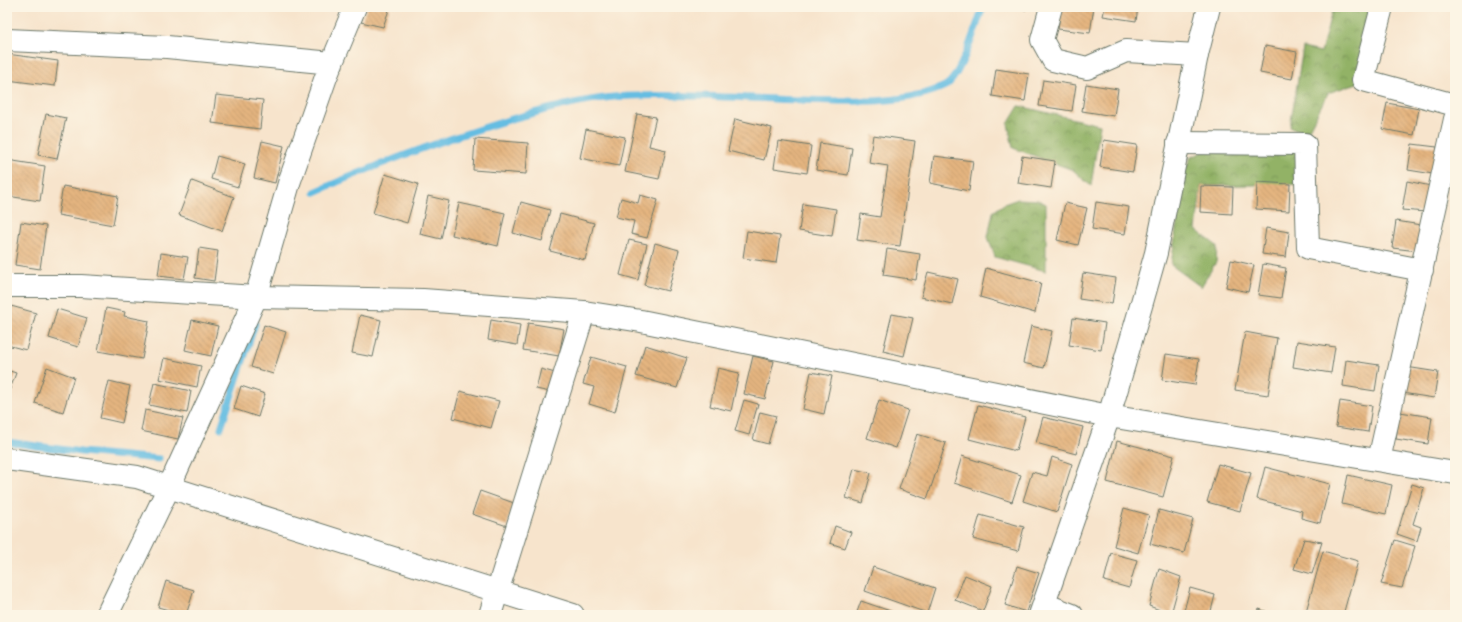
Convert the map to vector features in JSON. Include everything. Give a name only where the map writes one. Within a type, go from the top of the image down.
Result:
[{"type":"street","points":[[108,615],[256,296],[290,180],[332,63],[355,7]]},
{"type":"street","points":[[1052,7],[1042,40],[1053,60],[1087,68],[1126,51],[1197,55]]},
{"type":"street","points":[[1072,615],[1042,610],[1109,416],[1156,253],[1197,55],[1210,7]]},
{"type":"street","points":[[1382,7],[1363,80],[1455,105]]},
{"type":"street","points":[[7,40],[167,47],[332,63]]},
{"type":"street","points":[[1379,460],[1455,119]]},
{"type":"street","points":[[1178,143],[1305,144],[1308,248],[1422,270]]},
{"type":"street","points":[[7,286],[82,286],[256,296],[423,300],[584,312],[649,322],[1109,416],[1455,473]]},
{"type":"street","points":[[490,615],[584,312]]},
{"type":"street","points":[[7,459],[136,476],[573,615]]},
{"type":"green space","points":[[1333,7],[1382,7],[1360,82],[1328,93],[1307,133],[1290,127],[1303,48],[1321,52]]},
{"type":"green space","points":[[1019,106],[1100,125],[1091,186],[1073,170],[1013,148],[1008,124]]},
{"type":"green space","points":[[1224,143],[1305,144],[1306,184],[1201,186],[1196,230],[1217,246],[1216,262],[1201,287],[1171,265],[1184,172],[1191,157]]},
{"type":"green space","points":[[1018,199],[1038,200],[1046,204],[1046,271],[995,257],[988,237],[993,212],[1004,204]]},
{"type":"building","points":[[367,7],[390,7],[383,27],[361,22]]},
{"type":"building","points":[[1011,7],[1027,7],[1026,10]]},
{"type":"building","points":[[1061,7],[1094,7],[1090,33],[1058,29]]},
{"type":"building","points":[[1105,7],[1138,7],[1136,21],[1103,16]]},
{"type":"building","points":[[1265,46],[1297,52],[1292,79],[1260,73]]},
{"type":"building","points":[[7,54],[58,61],[55,86],[7,80]]},
{"type":"building","points":[[996,69],[1029,74],[1025,101],[992,96]]},
{"type":"building","points":[[1043,80],[1076,85],[1072,111],[1039,106]]},
{"type":"building","points":[[1086,84],[1118,89],[1114,116],[1082,111]]},
{"type":"building","points":[[216,95],[263,100],[260,129],[212,123]]},
{"type":"building","points":[[1387,103],[1419,109],[1414,135],[1382,129]]},
{"type":"building","points":[[46,114],[66,118],[57,159],[38,155]]},
{"type":"building","points":[[637,114],[656,117],[649,146],[666,150],[659,179],[625,172]]},
{"type":"building","points":[[735,119],[772,128],[764,160],[728,151]]},
{"type":"building","points":[[586,129],[625,137],[619,166],[580,158]]},
{"type":"building","points":[[873,135],[915,141],[900,246],[857,240],[861,214],[880,217],[888,166],[869,163]]},
{"type":"building","points":[[475,139],[528,143],[526,174],[473,170]]},
{"type":"building","points":[[1104,140],[1137,145],[1133,172],[1100,167]]},
{"type":"building","points":[[262,141],[284,146],[275,183],[254,178]]},
{"type":"building","points":[[778,141],[811,146],[807,173],[774,168]]},
{"type":"building","points":[[820,143],[852,148],[848,175],[816,170]]},
{"type":"building","points":[[1412,144],[1437,147],[1433,174],[1408,170]]},
{"type":"building","points":[[217,156],[245,164],[238,187],[211,179]]},
{"type":"building","points":[[934,156],[973,161],[969,191],[930,183]]},
{"type":"building","points":[[1022,156],[1055,161],[1051,188],[1018,183]]},
{"type":"building","points":[[7,160],[45,166],[40,201],[7,196]]},
{"type":"building","points":[[385,174],[418,184],[407,223],[373,213]]},
{"type":"building","points":[[192,181],[234,197],[222,231],[179,215]]},
{"type":"building","points":[[1407,181],[1431,186],[1426,212],[1402,210]]},
{"type":"building","points":[[1257,182],[1290,184],[1289,211],[1256,209]]},
{"type":"building","points":[[63,186],[118,196],[113,225],[58,215]]},
{"type":"building","points":[[1201,186],[1233,187],[1232,214],[1200,212]]},
{"type":"building","points":[[640,195],[658,200],[647,238],[631,234],[634,221],[616,217],[621,198],[638,203]]},
{"type":"building","points":[[428,196],[449,201],[441,239],[420,234]]},
{"type":"building","points":[[521,202],[550,210],[542,241],[513,233]]},
{"type":"building","points":[[1096,202],[1129,207],[1125,234],[1092,229]]},
{"type":"building","points":[[459,203],[505,213],[498,246],[452,235]]},
{"type":"building","points":[[1065,203],[1087,208],[1078,245],[1057,240]]},
{"type":"building","points":[[803,204],[836,209],[832,236],[799,231]]},
{"type":"building","points":[[560,214],[594,223],[585,260],[550,251]]},
{"type":"building","points":[[1396,221],[1421,225],[1418,251],[1392,248]]},
{"type":"building","points":[[21,222],[46,226],[40,269],[15,265]]},
{"type":"building","points":[[1266,228],[1289,232],[1286,257],[1262,254]]},
{"type":"building","points":[[747,231],[780,236],[776,263],[743,258]]},
{"type":"building","points":[[629,240],[647,244],[638,280],[620,275]]},
{"type":"building","points":[[655,243],[679,250],[668,291],[644,285]]},
{"type":"building","points":[[199,248],[218,251],[214,281],[195,278]]},
{"type":"building","points":[[887,249],[920,254],[916,280],[883,275]]},
{"type":"building","points":[[161,253],[188,257],[184,279],[158,276]]},
{"type":"building","points":[[1231,260],[1254,265],[1248,292],[1226,287]]},
{"type":"building","points":[[1263,264],[1286,268],[1281,298],[1258,295]]},
{"type":"building","points":[[986,268],[1041,283],[1035,313],[980,297]]},
{"type":"building","points":[[928,272],[958,279],[952,304],[921,297]]},
{"type":"building","points":[[1083,273],[1116,278],[1112,304],[1079,299]]},
{"type":"building","points":[[11,306],[36,313],[26,350],[7,345],[7,321]]},
{"type":"building","points":[[106,308],[125,312],[124,316],[149,321],[142,359],[98,351]]},
{"type":"building","points":[[57,309],[87,318],[78,347],[49,338]]},
{"type":"building","points":[[892,314],[913,318],[904,356],[883,351]]},
{"type":"building","points":[[360,315],[381,320],[373,357],[352,353]]},
{"type":"building","points":[[1073,318],[1105,323],[1101,350],[1069,345]]},
{"type":"building","points":[[192,320],[218,326],[211,356],[185,350]]},
{"type":"building","points":[[491,320],[520,325],[517,345],[488,340]]},
{"type":"building","points":[[528,323],[564,329],[559,356],[523,350]]},
{"type":"building","points":[[264,325],[286,332],[273,374],[251,367]]},
{"type":"building","points":[[1031,326],[1052,331],[1044,368],[1023,363]]},
{"type":"building","points":[[1245,332],[1277,338],[1268,395],[1235,390]]},
{"type":"building","points":[[1297,341],[1335,347],[1331,373],[1293,367]]},
{"type":"building","points":[[645,345],[687,358],[677,388],[636,376]]},
{"type":"building","points":[[1166,354],[1199,359],[1195,385],[1162,380]]},
{"type":"building","points":[[753,356],[774,361],[765,399],[744,394]]},
{"type":"building","points":[[591,357],[627,367],[615,412],[589,404],[594,387],[583,384]]},
{"type":"building","points":[[164,358],[201,366],[197,387],[159,379]]},
{"type":"building","points":[[1346,360],[1379,365],[1375,391],[1343,386]]},
{"type":"building","points":[[47,367],[74,377],[63,412],[35,403]]},
{"type":"building","points":[[1406,367],[1438,372],[1434,398],[1402,393]]},
{"type":"building","points":[[718,368],[739,373],[731,411],[710,406]]},
{"type":"building","points":[[541,369],[555,373],[550,392],[536,389]]},
{"type":"building","points":[[7,370],[16,373],[7,398]]},
{"type":"building","points":[[811,372],[832,376],[824,414],[803,409]]},
{"type":"building","points":[[109,381],[130,386],[122,423],[100,418]]},
{"type":"building","points":[[154,383],[191,391],[187,413],[149,405]]},
{"type":"building","points":[[241,386],[265,394],[258,417],[234,409]]},
{"type":"building","points":[[460,391],[499,401],[491,428],[453,418]]},
{"type":"building","points":[[744,400],[758,404],[749,435],[735,431]]},
{"type":"building","points":[[879,400],[908,410],[896,448],[867,438]]},
{"type":"building","points":[[1340,401],[1372,406],[1368,432],[1336,427]]},
{"type":"building","points":[[978,405],[1025,417],[1016,451],[969,439]]},
{"type":"building","points":[[145,410],[183,418],[178,439],[141,431]]},
{"type":"building","points":[[760,412],[776,416],[768,444],[753,440]]},
{"type":"building","points":[[1400,412],[1432,417],[1428,444],[1396,439]]},
{"type":"building","points":[[1043,417],[1083,427],[1076,454],[1036,443]]},
{"type":"building","points":[[917,434],[946,443],[927,499],[899,489]]},
{"type":"building","points":[[1117,441],[1174,456],[1163,497],[1107,482]]},
{"type":"building","points":[[962,456],[1021,475],[1012,502],[954,483]]},
{"type":"building","points":[[1052,457],[1072,464],[1057,512],[1023,501],[1032,472],[1047,476]]},
{"type":"building","points":[[1218,464],[1251,473],[1240,511],[1207,502]]},
{"type":"building","points":[[1265,467],[1330,484],[1320,523],[1301,518],[1302,511],[1257,499]]},
{"type":"building","points":[[854,469],[871,473],[863,503],[846,498]]},
{"type":"building","points":[[1348,475],[1392,485],[1386,514],[1342,504]]},
{"type":"building","points":[[1412,484],[1424,488],[1413,524],[1421,527],[1417,541],[1397,534]]},
{"type":"building","points":[[480,491],[514,503],[507,526],[472,514]]},
{"type":"building","points":[[1124,508],[1149,515],[1138,553],[1114,546]]},
{"type":"building","points":[[1159,510],[1193,519],[1184,553],[1150,544]]},
{"type":"building","points":[[980,515],[1024,527],[1018,551],[973,539]]},
{"type":"building","points":[[835,526],[851,532],[845,548],[830,543]]},
{"type":"building","points":[[1304,539],[1322,542],[1312,574],[1294,569]]},
{"type":"building","points":[[1395,540],[1415,546],[1402,588],[1381,584]]},
{"type":"building","points":[[1323,551],[1358,561],[1343,615],[1305,615]]},
{"type":"building","points":[[1111,553],[1137,560],[1129,588],[1104,581]]},
{"type":"building","points":[[1017,566],[1039,573],[1026,612],[1005,605]]},
{"type":"building","points":[[873,567],[935,588],[927,613],[865,591]]},
{"type":"building","points":[[1159,569],[1181,577],[1171,614],[1149,606]]},
{"type":"building","points":[[965,575],[992,586],[983,611],[955,600]]},
{"type":"building","points":[[166,581],[194,590],[186,615],[158,607]]},
{"type":"building","points":[[1190,588],[1215,595],[1210,615],[1183,615]]},
{"type":"building","points":[[861,601],[902,615],[856,615]]},
{"type":"building","points":[[1259,609],[1277,615],[1257,615]]},
{"type":"building","points":[[1410,611],[1420,615],[1408,615]]},
{"type":"waterway","points":[[315,192],[409,154],[505,121],[559,106],[600,98],[637,96],[708,96],[875,101],[911,97],[945,86],[951,81],[962,62],[983,7]]},
{"type":"waterway","points":[[221,428],[255,324]]},
{"type":"waterway","points":[[7,442],[81,452],[159,459]]}]
